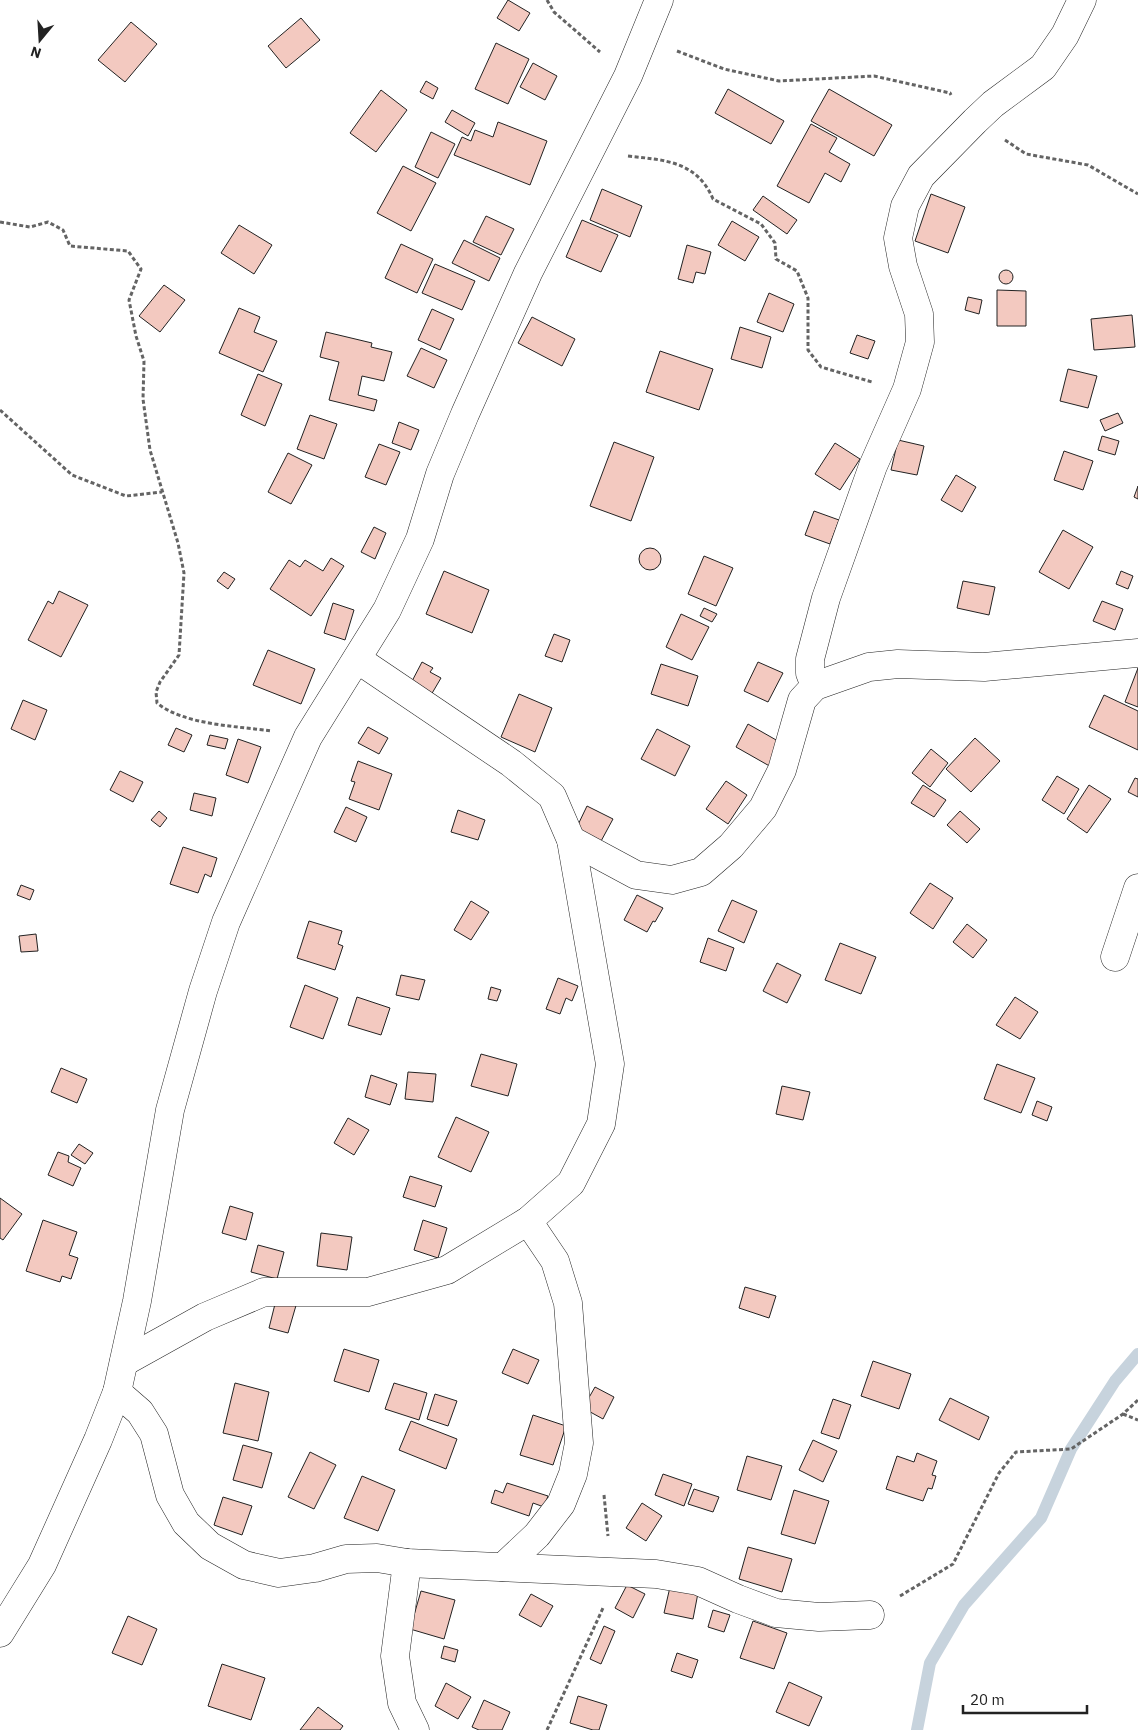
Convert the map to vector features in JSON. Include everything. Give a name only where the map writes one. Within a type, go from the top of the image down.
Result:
[{"type":"street","points":[[0,1633],[42,1565],[98,1440],[117,1392],[138,1302],[170,1110],[202,991],[226,922],[308,737],[387,610],[420,539],[440,474],[465,414],[528,273],[628,76],[659,0]]},
{"type":"street","points":[[815,686],[810,673],[810,659],[826,598],[872,466],[907,389],[920,342],[919,314],[903,266],[898,238],[905,206],[921,176],[975,121],[993,104],[1043,67],[1065,35],[1082,0]]},
{"type":"street","points":[[571,840],[636,875],[672,880],[701,872],[732,846],[763,808],[782,770],[802,700],[815,686],[869,668],[898,664],[984,667],[1138,653]]},
{"type":"street","points":[[124,1362],[206,1317],[264,1292],[368,1292],[447,1270],[528,1221],[571,1183],[601,1124],[610,1064],[571,840],[552,796],[510,763],[357,659]]},
{"type":"street","points":[[1115,957],[1138,888]]},
{"type":"street","points":[[503,1567],[537,1535],[560,1504],[573,1474],[579,1443],[568,1302],[555,1261],[528,1221]]},
{"type":"street","points":[[117,1392],[140,1412],[154,1434],[170,1495],[186,1523],[210,1546],[244,1565],[279,1573],[315,1568],[346,1559],[377,1558],[408,1562],[656,1574],[698,1581],[776,1613],[819,1616],[870,1615]]},
{"type":"street","points":[[408,1562],[395,1656],[402,1703],[415,1730]]},
{"type":"path","points":[[547,0],[554,12],[628,76]]},
{"type":"path","points":[[644,39],[724,69],[779,81],[874,76],[950,93],[975,121],[1026,154],[1088,165],[1138,194]]},
{"type":"path","points":[[588,156],[621,155],[665,160],[685,167],[708,187],[713,200],[761,224],[775,244],[776,259],[797,271],[808,298],[808,350],[821,367],[863,381],[907,389]]},
{"type":"path","points":[[0,222],[30,227],[48,222],[63,230],[70,246],[128,251],[141,269],[129,300],[136,336],[144,361],[143,399],[150,450],[178,543],[184,573],[179,655],[160,682],[156,692],[157,703],[168,712],[187,718],[308,737]]},
{"type":"path","points":[[0,410],[72,475],[126,496],[162,492]]},
{"type":"path","points":[[870,1615],[953,1564],[999,1473],[1016,1452],[1071,1449],[1123,1414],[1138,1400]]},
{"type":"path","points":[[1123,1414],[1138,1420]]},
{"type":"path","points":[[547,1730],[607,1599],[612,1571]]},
{"type":"building","points":[[508,0],[530,13],[519,31],[497,18]]},
{"type":"building","points":[[301,18],[320,40],[286,68],[268,46]]},
{"type":"building","points":[[131,22],[157,44],[125,82],[98,60]]},
{"type":"building","points":[[496,43],[529,59],[508,104],[475,89]]},
{"type":"building","points":[[533,63],[557,76],[545,100],[520,87]]},
{"type":"building","points":[[426,81],[438,88],[433,99],[420,92]]},
{"type":"building","points":[[728,89],[784,121],[771,144],[715,113]]},
{"type":"building","points":[[829,89],[892,125],[874,156],[811,121]]},
{"type":"building","points":[[381,90],[407,110],[376,152],[350,133]]},
{"type":"building","points":[[452,110],[475,123],[468,136],[445,122]]},
{"type":"building","points":[[498,122],[547,141],[530,185],[454,155],[462,137],[471,141],[475,130],[493,137]]},
{"type":"building","points":[[811,124],[837,138],[829,152],[850,164],[841,182],[825,173],[809,203],[777,186]]},
{"type":"building","points":[[431,132],[455,144],[438,178],[415,167]]},
{"type":"building","points":[[403,166],[436,183],[411,231],[377,213]]},
{"type":"building","points":[[602,189],[642,206],[630,237],[590,220]]},
{"type":"building","points":[[931,194],[965,207],[948,253],[915,241]]},
{"type":"building","points":[[763,196],[797,220],[787,234],[753,210]]},
{"type":"building","points":[[486,216],[514,229],[501,255],[473,242]]},
{"type":"building","points":[[582,220],[618,235],[601,272],[566,257]]},
{"type":"building","points":[[732,221],[759,237],[745,261],[718,245]]},
{"type":"building","points":[[239,225],[272,245],[254,274],[221,253]]},
{"type":"building","points":[[464,240],[500,258],[489,281],[452,263]]},
{"type":"building","points":[[401,244],[433,259],[417,293],[385,278]]},
{"type":"building","points":[[687,245],[711,252],[705,274],[696,272],[693,283],[678,279]]},
{"type":"building","points":[[435,264],[475,281],[462,310],[422,293]]},
{"type":"building","points":[[1003,270],[1009,270],[1013,277],[1009,284],[1003,284],[999,280],[999,274]]},
{"type":"building","points":[[164,285],[185,300],[160,332],[139,316]]},
{"type":"building","points":[[997,290],[1026,291],[1026,326],[997,326]]},
{"type":"building","points":[[769,293],[794,304],[783,332],[757,322]]},
{"type":"building","points":[[968,297],[982,300],[979,314],[965,310]]},
{"type":"building","points":[[239,308],[260,317],[254,332],[277,341],[263,372],[219,353]]},
{"type":"building","points":[[432,309],[454,319],[440,350],[418,340]]},
{"type":"building","points":[[1132,315],[1135,347],[1094,350],[1091,319]]},
{"type":"building","points":[[532,317],[575,339],[562,366],[518,343]]},
{"type":"building","points":[[740,327],[771,337],[762,368],[731,359]]},
{"type":"building","points":[[326,332],[372,343],[371,347],[392,352],[384,381],[362,376],[358,395],[377,400],[374,411],[329,400],[339,362],[320,357]]},
{"type":"building","points":[[857,335],[875,341],[868,359],[850,353]]},
{"type":"building","points":[[421,348],[447,360],[434,388],[407,376]]},
{"type":"building","points":[[660,351],[713,369],[699,410],[646,392]]},
{"type":"building","points":[[1068,369],[1097,376],[1088,408],[1060,401]]},
{"type":"building","points":[[258,374],[282,384],[265,426],[241,415]]},
{"type":"building","points":[[1118,413],[1123,423],[1105,431],[1100,420]]},
{"type":"building","points":[[310,415],[337,424],[324,459],[297,449]]},
{"type":"building","points":[[399,422],[419,430],[411,450],[392,443]]},
{"type":"building","points":[[1102,436],[1119,441],[1115,455],[1098,450]]},
{"type":"building","points":[[898,440],[924,446],[917,475],[891,470]]},
{"type":"building","points":[[614,442],[654,457],[631,521],[590,506]]},
{"type":"building","points":[[835,443],[860,459],[840,490],[815,474]]},
{"type":"building","points":[[379,444],[400,452],[386,485],[365,477]]},
{"type":"building","points":[[1064,451],[1093,461],[1083,490],[1054,480]]},
{"type":"building","points":[[288,453],[312,465],[291,504],[268,492]]},
{"type":"building","points":[[956,475],[976,487],[962,512],[941,500]]},
{"type":"building","points":[[1138,486],[1138,499],[1134,497]]},
{"type":"building","points":[[814,511],[839,520],[830,544],[805,535]]},
{"type":"building","points":[[374,527],[386,533],[375,559],[361,552]]},
{"type":"building","points":[[1063,530],[1093,547],[1069,589],[1039,572]]},
{"type":"building","points":[[650,548],[660,555],[661,559],[654,569],[650,570],[640,563],[639,559],[646,549]]},
{"type":"building","points":[[704,556],[733,568],[716,606],[688,594]]},
{"type":"building","points":[[331,558],[344,566],[311,616],[270,589],[289,560],[300,567],[305,560],[323,571]]},
{"type":"building","points":[[444,571],[489,590],[472,633],[426,614]]},
{"type":"building","points":[[1121,571],[1133,576],[1128,589],[1116,584]]},
{"type":"building","points":[[224,572],[235,579],[228,589],[217,581]]},
{"type":"building","points":[[963,581],[995,587],[989,615],[957,608]]},
{"type":"building","points":[[59,591],[88,605],[61,657],[28,640],[48,601],[53,604]]},
{"type":"building","points":[[1102,601],[1123,609],[1115,630],[1093,621]]},
{"type":"building","points":[[333,603],[354,610],[345,640],[324,633]]},
{"type":"building","points":[[704,608],[717,614],[712,622],[700,616]]},
{"type":"building","points":[[681,614],[709,627],[692,660],[666,647]]},
{"type":"building","points":[[554,634],[570,640],[562,662],[545,656]]},
{"type":"building","points":[[268,650],[315,669],[301,704],[253,685]]},
{"type":"building","points":[[422,662],[433,668],[430,672],[441,678],[431,695],[410,685]]},
{"type":"building","points":[[758,662],[783,673],[768,702],[744,691]]},
{"type":"building","points":[[661,664],[698,676],[688,706],[651,694]]},
{"type":"building","points":[[1138,668],[1138,707],[1125,702]]},
{"type":"building","points":[[519,694],[552,708],[535,752],[501,737]]},
{"type":"building","points":[[1104,695],[1138,711],[1138,750],[1089,727]]},
{"type":"building","points":[[23,700],[47,710],[35,740],[11,729]]},
{"type":"building","points":[[748,724],[785,745],[773,768],[736,747]]},
{"type":"building","points":[[368,727],[388,738],[379,754],[358,743]]},
{"type":"building","points":[[176,728],[192,735],[184,752],[168,745]]},
{"type":"building","points":[[657,729],[690,746],[675,776],[641,759]]},
{"type":"building","points":[[210,735],[228,739],[225,749],[207,745]]},
{"type":"building","points":[[975,738],[1000,761],[971,792],[946,769]]},
{"type":"building","points":[[238,739],[261,747],[248,783],[226,775]]},
{"type":"building","points":[[931,749],[948,763],[930,787],[912,773]]},
{"type":"building","points":[[358,761],[392,774],[379,810],[349,799],[355,782],[351,781]]},
{"type":"building","points":[[120,771],[143,782],[133,802],[110,790]]},
{"type":"building","points":[[1057,776],[1079,789],[1064,814],[1042,800]]},
{"type":"building","points":[[1135,778],[1138,779],[1138,797],[1128,792]]},
{"type":"building","points":[[726,781],[747,795],[728,824],[706,809]]},
{"type":"building","points":[[923,785],[946,800],[934,817],[911,803]]},
{"type":"building","points":[[1089,785],[1111,799],[1087,833],[1067,819]]},
{"type":"building","points":[[194,793],[216,798],[212,816],[190,810]]},
{"type":"building","points":[[587,806],[613,819],[600,843],[575,831]]},
{"type":"building","points":[[346,807],[367,817],[356,842],[334,832]]},
{"type":"building","points":[[458,810],[485,820],[478,840],[451,832]]},
{"type":"building","points":[[159,811],[167,818],[160,827],[151,820]]},
{"type":"building","points":[[960,811],[980,829],[967,843],[947,825]]},
{"type":"building","points":[[183,847],[217,858],[211,877],[205,874],[198,893],[170,884]]},
{"type":"building","points":[[930,883],[953,898],[933,929],[910,913]]},
{"type":"building","points":[[21,885],[34,890],[30,900],[17,895]]},
{"type":"building","points":[[637,895],[663,908],[647,932],[624,920]]},
{"type":"building","points":[[732,900],[757,911],[744,943],[718,931]]},
{"type":"building","points":[[471,901],[489,912],[471,940],[454,930]]},
{"type":"building","points":[[309,921],[342,931],[338,944],[343,946],[335,970],[297,958]]},
{"type":"building","points":[[967,924],[987,940],[973,958],[953,942]]},
{"type":"building","points":[[36,934],[38,951],[21,952],[19,936]]},
{"type":"building","points":[[708,938],[734,948],[726,971],[700,962]]},
{"type":"building","points":[[840,943],[876,957],[861,994],[825,980]]},
{"type":"building","points":[[777,963],[801,975],[787,1003],[763,991]]},
{"type":"building","points":[[401,975],[425,980],[419,1000],[396,995]]},
{"type":"building","points":[[558,978],[578,986],[572,1001],[566,998],[560,1014],[546,1009]]},
{"type":"building","points":[[305,985],[338,998],[323,1039],[290,1027]]},
{"type":"building","points":[[491,987],[501,990],[497,1001],[488,999]]},
{"type":"building","points":[[357,997],[390,1008],[381,1035],[348,1025]]},
{"type":"building","points":[[1015,997],[1038,1012],[1020,1039],[996,1025]]},
{"type":"building","points":[[481,1054],[517,1064],[508,1096],[471,1086]]},
{"type":"building","points":[[997,1064],[1035,1078],[1021,1113],[984,1099]]},
{"type":"building","points":[[61,1068],[87,1079],[77,1103],[51,1092]]},
{"type":"building","points":[[408,1072],[436,1074],[433,1102],[405,1099]]},
{"type":"building","points":[[371,1075],[397,1084],[390,1105],[365,1097]]},
{"type":"building","points":[[782,1086],[810,1092],[803,1120],[776,1114]]},
{"type":"building","points":[[1037,1101],[1052,1107],[1047,1121],[1032,1115]]},
{"type":"building","points":[[456,1117],[489,1132],[471,1172],[438,1157]]},
{"type":"building","points":[[348,1118],[369,1130],[354,1155],[334,1143]]},
{"type":"building","points":[[79,1144],[93,1153],[85,1164],[71,1155]]},
{"type":"building","points":[[58,1152],[69,1156],[68,1162],[81,1168],[73,1186],[48,1175]]},
{"type":"building","points":[[410,1176],[442,1186],[435,1207],[403,1197]]},
{"type":"building","points":[[0,1198],[22,1214],[3,1240],[0,1238]]},
{"type":"building","points":[[230,1206],[253,1213],[246,1240],[222,1233]]},
{"type":"building","points":[[43,1220],[77,1232],[69,1255],[78,1258],[71,1279],[62,1276],[60,1282],[26,1271]]},
{"type":"building","points":[[423,1220],[447,1228],[438,1258],[414,1250]]},
{"type":"building","points":[[321,1233],[352,1237],[347,1270],[317,1266]]},
{"type":"building","points":[[258,1245],[284,1252],[277,1279],[251,1272]]},
{"type":"building","points":[[745,1287],[776,1296],[769,1318],[739,1308]]},
{"type":"building","points":[[277,1296],[297,1302],[288,1333],[269,1328]]},
{"type":"building","points":[[344,1349],[379,1360],[369,1392],[334,1381]]},
{"type":"building","points":[[513,1349],[539,1360],[528,1384],[502,1373]]},
{"type":"building","points":[[873,1361],[911,1374],[899,1409],[861,1396]]},
{"type":"building","points":[[235,1383],[269,1392],[258,1441],[223,1433]]},
{"type":"building","points":[[394,1383],[427,1393],[419,1420],[385,1409]]},
{"type":"building","points":[[595,1387],[614,1397],[603,1419],[583,1408]]},
{"type":"building","points":[[435,1394],[457,1401],[448,1426],[427,1419]]},
{"type":"building","points":[[950,1398],[989,1417],[979,1440],[939,1420]]},
{"type":"building","points":[[833,1399],[851,1405],[839,1439],[821,1433]]},
{"type":"building","points":[[533,1415],[566,1426],[553,1465],[520,1455]]},
{"type":"building","points":[[411,1421],[457,1439],[446,1469],[399,1450]]},
{"type":"building","points":[[813,1440],[837,1451],[823,1482],[799,1470]]},
{"type":"building","points":[[243,1445],[272,1453],[262,1488],[233,1480]]},
{"type":"building","points":[[310,1452],[336,1465],[314,1509],[288,1497]]},
{"type":"building","points":[[917,1453],[937,1461],[932,1475],[936,1476],[932,1489],[928,1488],[923,1501],[886,1489],[897,1456],[914,1462]]},
{"type":"building","points":[[747,1456],[782,1466],[771,1500],[737,1490]]},
{"type":"building","points":[[663,1474],[692,1484],[684,1506],[655,1495]]},
{"type":"building","points":[[362,1476],[395,1490],[378,1531],[344,1518]]},
{"type":"building","points":[[507,1483],[548,1496],[544,1507],[533,1503],[529,1516],[491,1503],[495,1490],[503,1493]]},
{"type":"building","points":[[694,1489],[719,1497],[713,1512],[688,1504]]},
{"type":"building","points":[[794,1490],[829,1501],[815,1544],[781,1534]]},
{"type":"building","points":[[223,1497],[252,1506],[242,1535],[214,1525]]},
{"type":"building","points":[[642,1503],[662,1516],[646,1541],[626,1528]]},
{"type":"building","points":[[748,1547],[792,1559],[782,1592],[739,1579]]},
{"type":"building","points":[[627,1585],[645,1594],[633,1618],[615,1608]]},
{"type":"building","points":[[670,1587],[698,1593],[693,1619],[664,1613]]},
{"type":"building","points":[[421,1591],[455,1600],[444,1639],[410,1629]]},
{"type":"building","points":[[531,1594],[553,1606],[541,1627],[519,1615]]},
{"type":"building","points":[[713,1610],[730,1615],[724,1632],[708,1627]]},
{"type":"building","points":[[128,1616],[157,1629],[142,1665],[112,1653]]},
{"type":"building","points":[[753,1621],[787,1633],[774,1669],[740,1658]]},
{"type":"building","points":[[604,1626],[615,1631],[601,1664],[590,1659]]},
{"type":"building","points":[[444,1646],[458,1650],[455,1662],[441,1658]]},
{"type":"building","points":[[677,1653],[698,1660],[692,1678],[671,1671]]},
{"type":"building","points":[[222,1664],[265,1678],[251,1720],[208,1706]]},
{"type":"building","points":[[789,1682],[822,1697],[809,1726],[776,1712]]},
{"type":"building","points":[[446,1683],[471,1697],[458,1719],[435,1706]]},
{"type":"building","points":[[578,1696],[607,1705],[599,1730],[570,1723]]},
{"type":"building","points":[[484,1700],[510,1712],[502,1730],[479,1730],[472,1727]]},
{"type":"building","points":[[318,1707],[343,1726],[340,1730],[300,1730]]},
{"type":"waterway","points":[[917,1730],[930,1663],[964,1605],[1041,1518],[1071,1449],[1115,1381],[1138,1354]]}]
